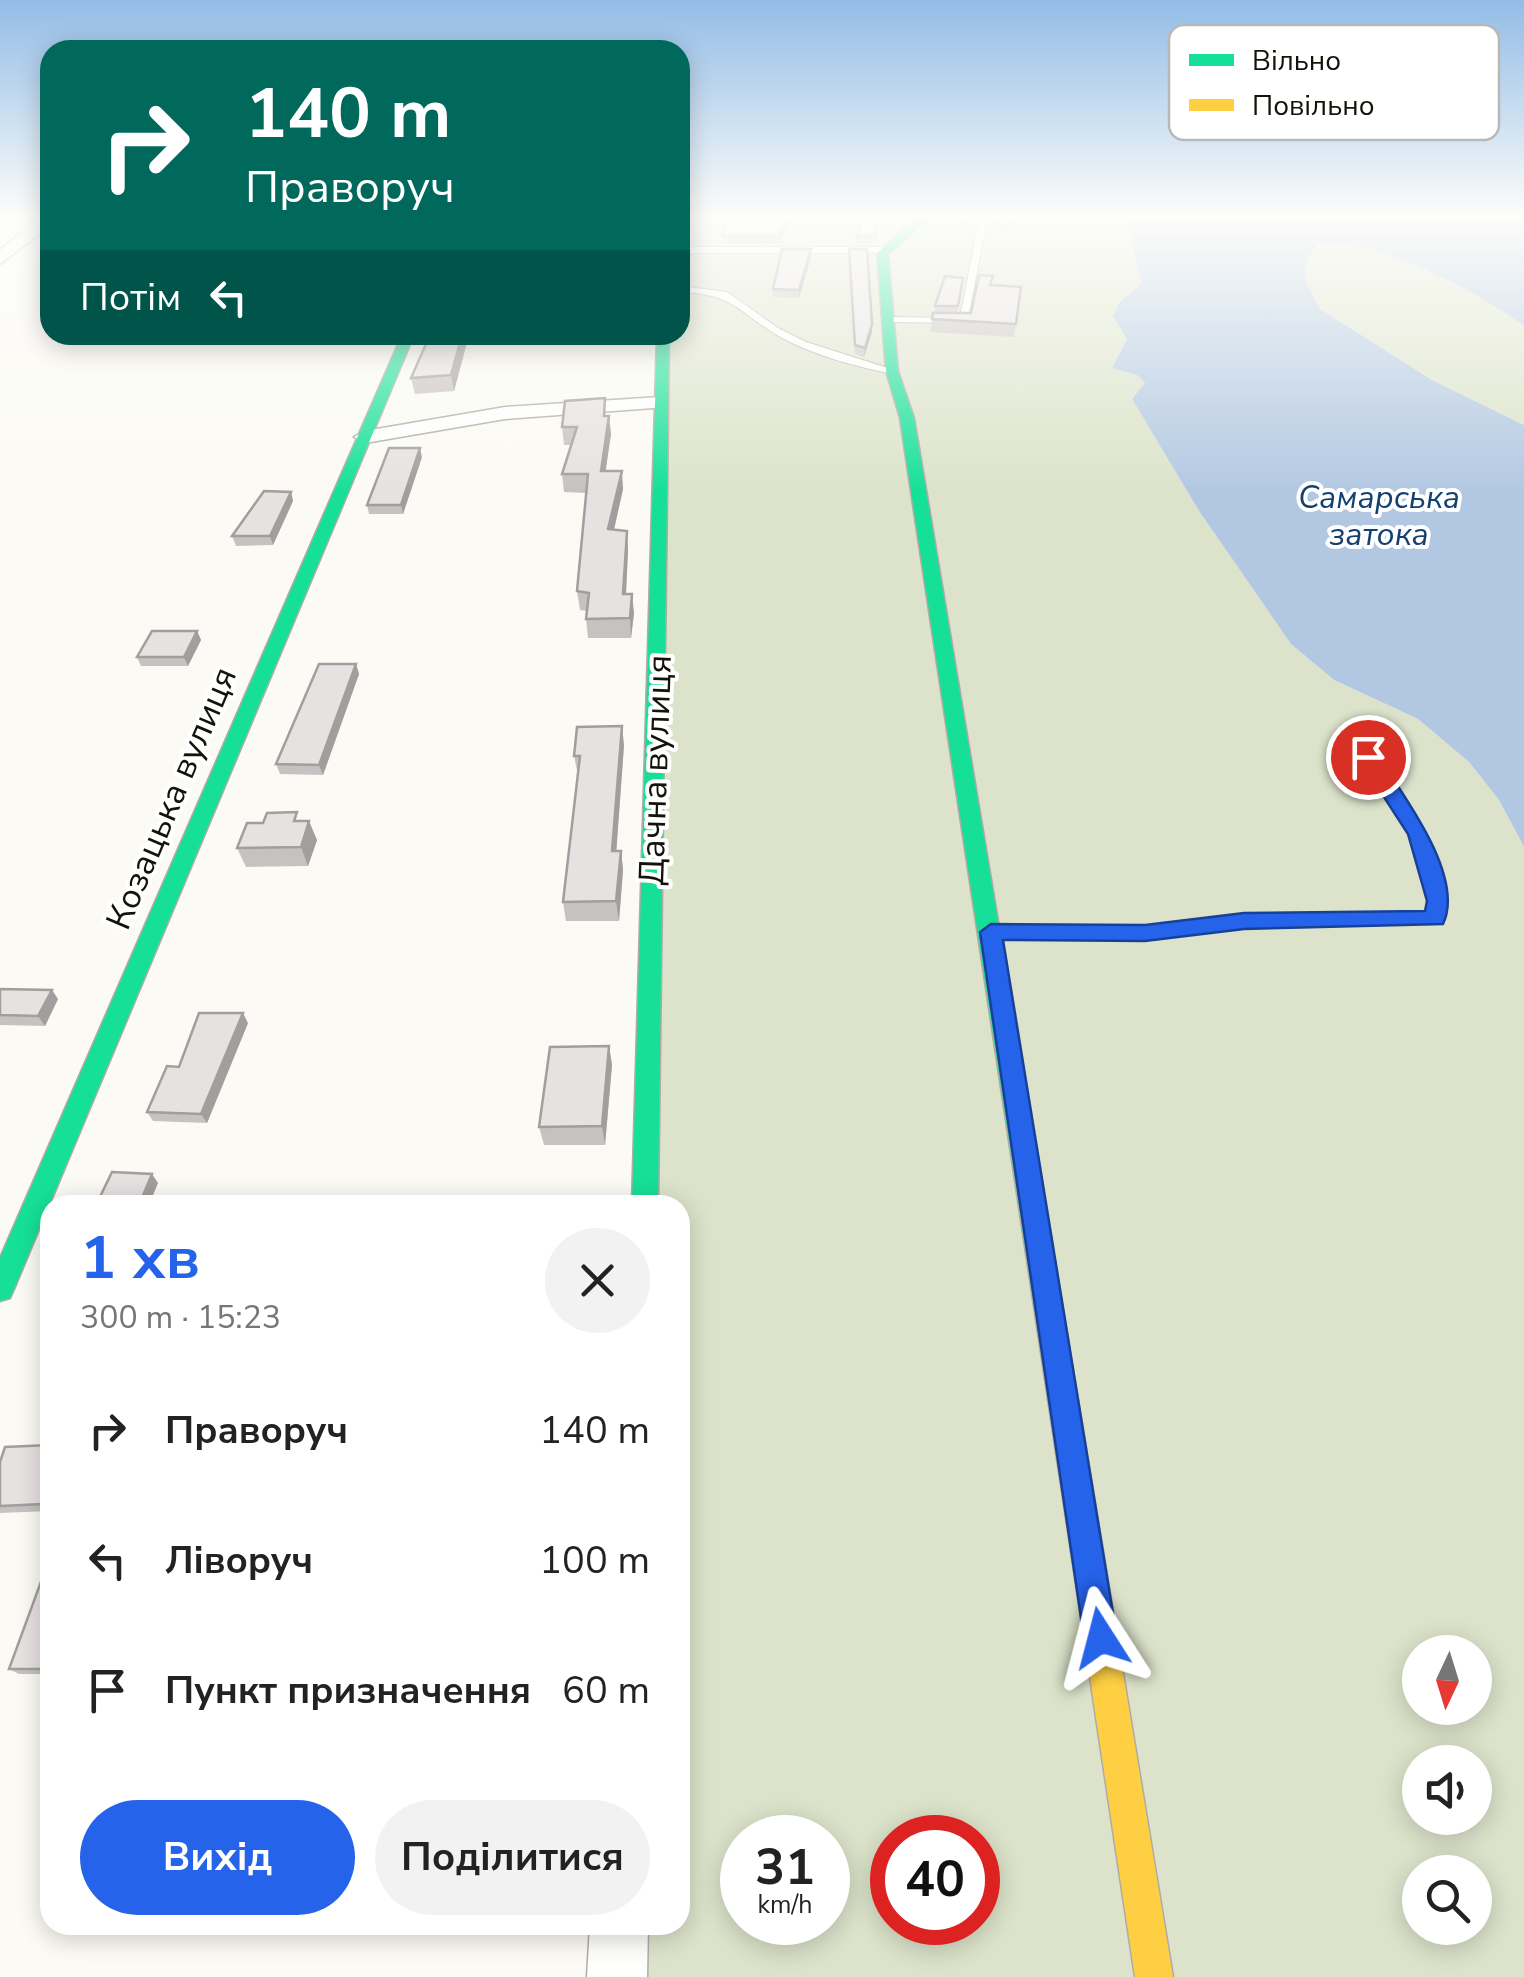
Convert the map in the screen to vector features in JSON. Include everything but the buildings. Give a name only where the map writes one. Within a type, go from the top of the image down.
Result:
[{"type":"street","points":[[888,307],[892,370],[907,418],[991,932],[1154,1977]]},
{"type":"street","name":"Козацька вулиця","points":[[40,1195],[404,345]]},
{"type":"street","name":"Дачна вулиця","points":[[645,1195],[650,891],[659,722],[663,345]]},
{"type":"street","points":[[366,437],[505,414],[660,403]]},
{"type":"street","name":"Козацька вулиця","points":[[0,1289],[40,1196]]},
{"type":"street","points":[[618,1977],[619,1935]]},
{"type":"lane","points":[[744,307],[775,330],[811,348],[892,370]]},
{"type":"lane","points":[[890,320],[964,321],[967,307]]},
{"type":"lane","points":[[991,932],[1145,933],[1244,921],[1435,919],[1438,901],[1418,834],[1368,757]]},
{"type":"green space","points":[[690,307],[1120,307],[1127,339],[1112,368],[1137,375],[1146,384],[1132,399],[1199,511],[1291,644],[1334,680],[1418,719],[1469,762],[1499,800],[1524,847],[1524,1977],[643,1977],[641,1935],[690,1935],[690,1195],[657,1195],[670,345],[690,345]]},
{"type":"green space","points":[[1498,307],[1524,326],[1524,425],[1432,380],[1320,309]]},
{"type":"water","name":"Самарська затока","points":[[1117,307],[1319,307],[1432,380],[1524,425],[1524,847],[1499,800],[1469,762],[1418,719],[1334,680],[1291,644],[1199,511],[1132,399],[1145,383],[1137,375],[1112,368],[1127,339],[1113,316]]},
{"type":"water","name":"Самарська затока","points":[[1497,307],[1524,307],[1524,326]]},
{"type":"traffic: fast","points":[[887,307],[892,371],[907,418],[1087,1551]]},
{"type":"traffic: fast","points":[[40,1195],[404,345]]},
{"type":"traffic: fast","points":[[645,1195],[663,345]]},
{"type":"traffic: fast","points":[[0,1289],[40,1195]]},
{"type":"traffic: slow","points":[[1087,1551],[1154,1977]]},
{"type":"route","points":[[1101,1638],[991,932],[1145,933],[1244,921],[1435,919],[1438,901],[1418,834],[1368,757]]}]
